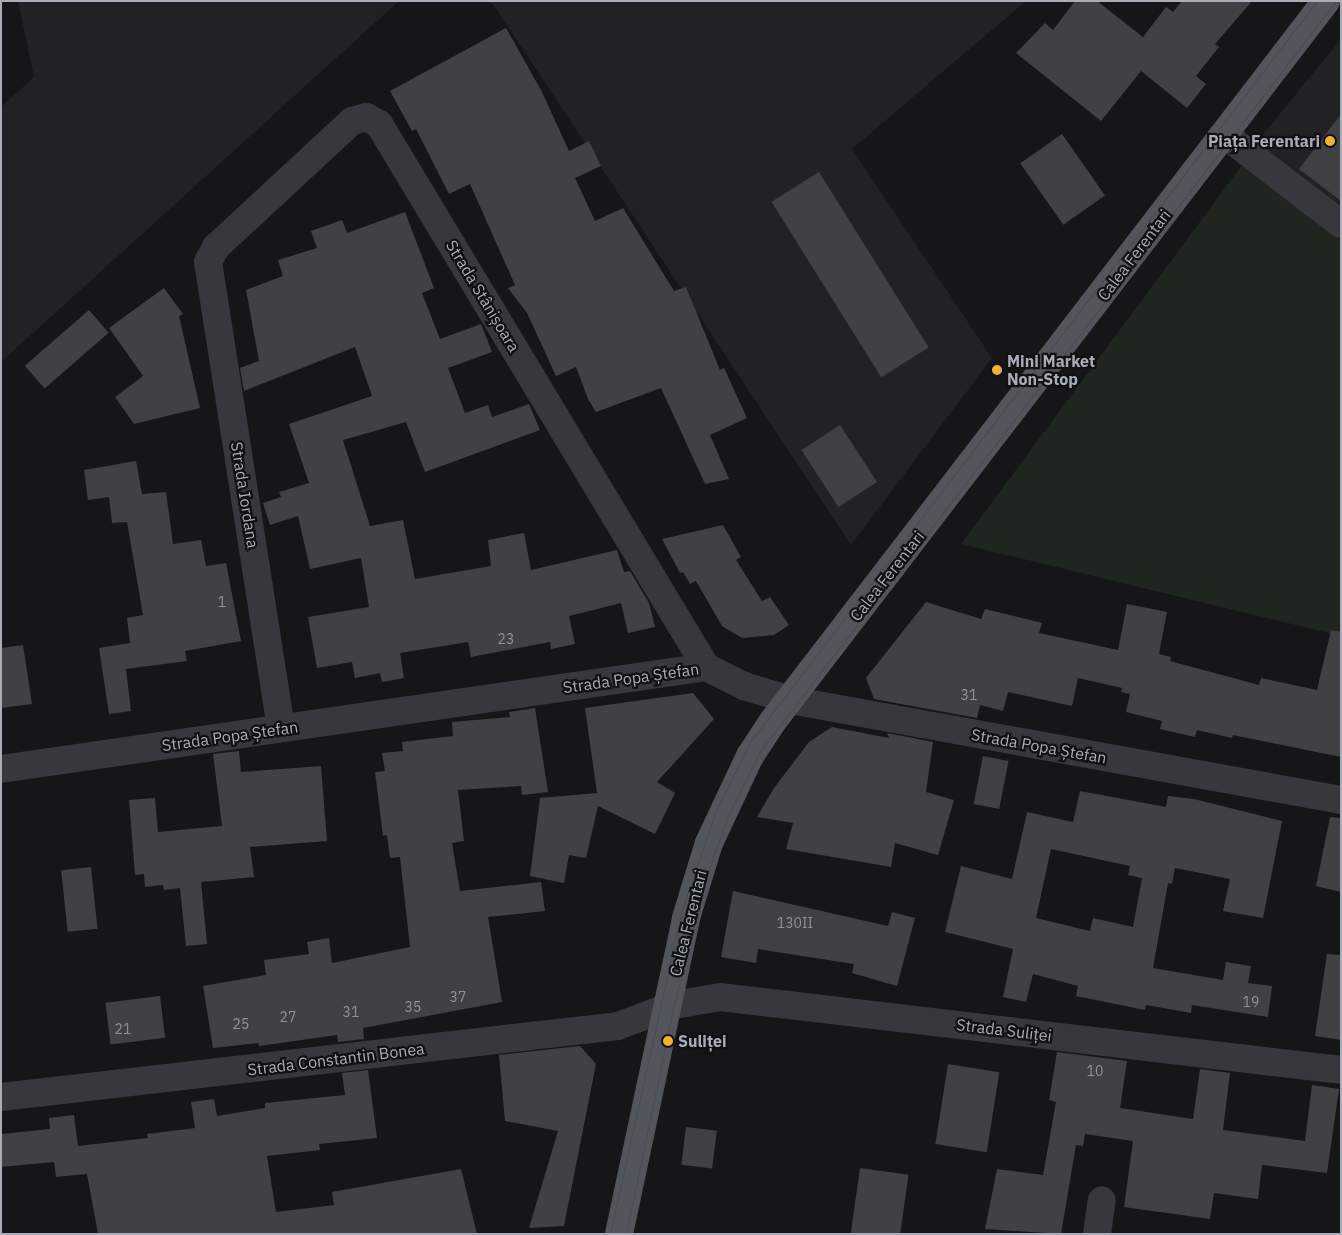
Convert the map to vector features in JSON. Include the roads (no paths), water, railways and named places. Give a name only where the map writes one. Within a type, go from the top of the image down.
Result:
[{"type":"main road","name":"Calea Ferentari","points":[[619,1234],[686,918],[709,843],[750,756],[790,700],[1326,1]]},
{"type":"street","name":"Strada Stânișoara","points":[[208,262],[216,247],[352,121],[366,117],[379,124],[706,667]]},
{"type":"street","points":[[1225,135],[1341,224]]},
{"type":"street","name":"Strada Iordana","points":[[208,262],[281,728]]},
{"type":"street","name":"Strada Popa Ștefan","points":[[1,769],[706,667],[744,686],[790,700],[1341,800]]},
{"type":"street","name":"Strada Suliței","points":[[668,1008],[720,997],[1341,1070]]},
{"type":"street","name":"Strada Constantin Bonea","points":[[1,1097],[618,1026],[668,1008]]},
{"type":"street","points":[[1097,1234],[1102,1200]]},
{"type":"tram line","points":[[610,1234],[682,910],[716,810],[750,742],[1317,1]]},
{"type":"tram line","points":[[626,1234],[674,1005],[705,880],[728,816],[761,750],[1336,1]]},
{"type":"place","name":"Piața Ferentari","points":[[1330,141]]},
{"type":"place","name":"Mini Market Non-Stop","points":[[997,370]]},
{"type":"place","name":"Suliței","points":[[668,1041]]}]
